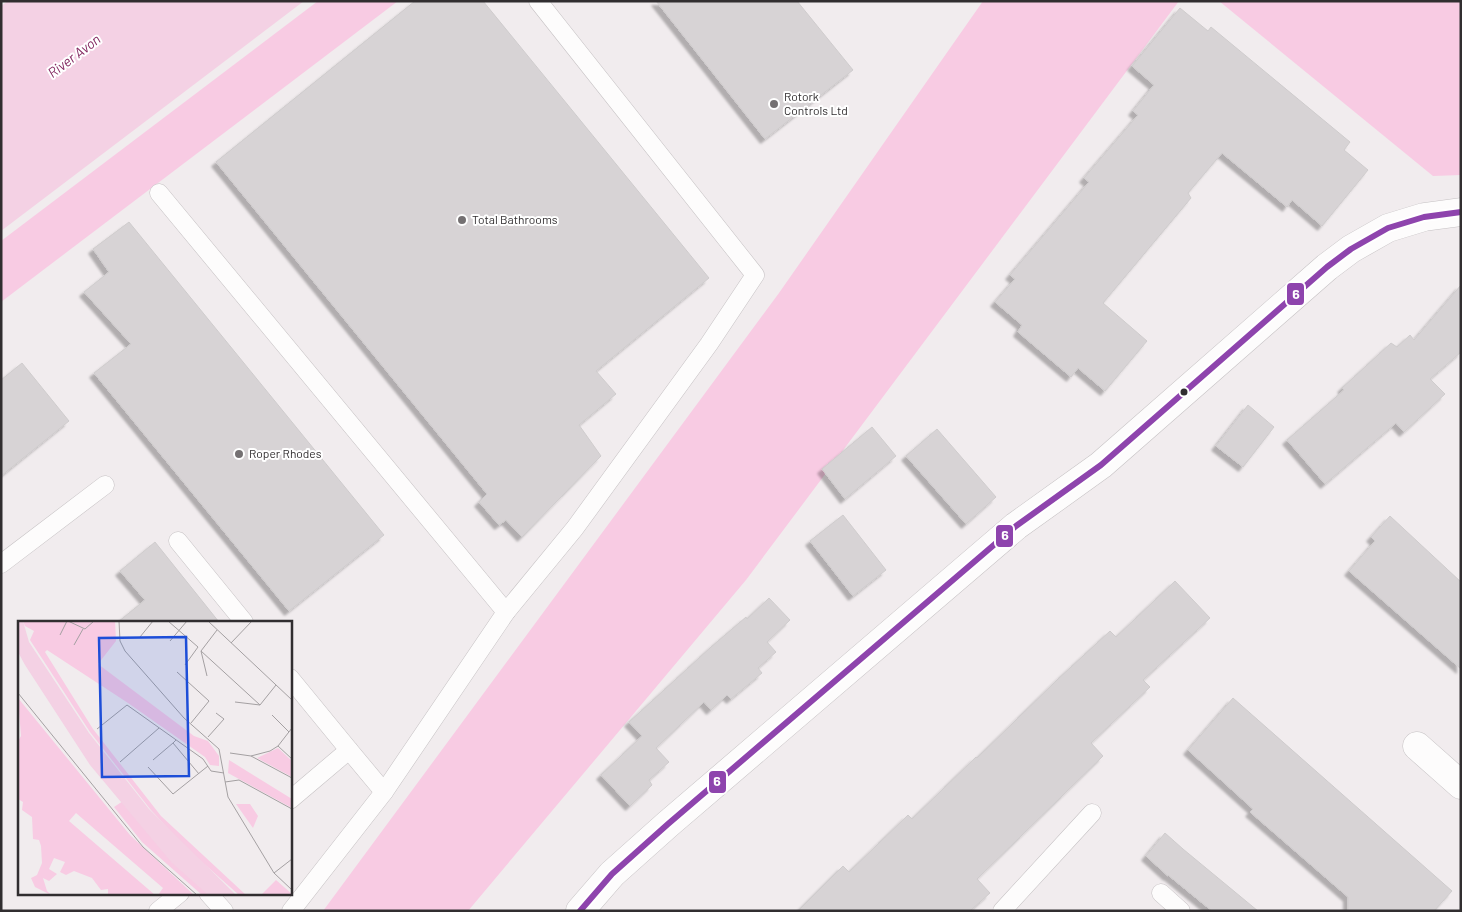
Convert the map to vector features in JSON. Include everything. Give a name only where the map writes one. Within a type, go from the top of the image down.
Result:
[{"type":"street","points":[[580,911],[612,874],[675,818],[1001,539],[1100,465],[1327,267],[1351,249],[1388,228],[1424,217],[1461,212]]},
{"type":"street","points":[[1417,746],[1461,785]]},
{"type":"lane","points":[[292,911],[384,792],[506,612],[575,528],[709,344],[755,275],[538,1]]},
{"type":"lane","points":[[160,193],[506,612]]},
{"type":"lane","points":[[1,564],[105,485]]},
{"type":"lane","points":[[178,541],[243,621]]},
{"type":"lane","points":[[291,679],[384,792]]},
{"type":"lane","points":[[291,799],[349,750]]},
{"type":"lane","points":[[1002,911],[1092,813]]},
{"type":"lane","points":[[1161,893],[1181,911]]},
{"type":"lane","points":[[158,911],[179,894]]},
{"type":"lane","points":[[209,894],[224,911]]},
{"type":"shaded area","points":[[318,1],[398,1],[1,302],[1,241]]},
{"type":"shaded area","points":[[983,1],[1179,1],[746,580],[468,911],[323,911],[779,293]]},
{"type":"shaded area","points":[[1219,1],[1461,1],[1461,175],[1433,176]]},
{"type":"water","name":"River Avon","points":[[8,1],[304,1],[1,231],[1,6]]},
{"type":"building","name":"Total Bathrooms","points":[[415,1],[483,1],[709,278],[596,371],[616,394],[579,425],[601,456],[522,537],[506,520],[499,525],[479,502],[487,494],[216,162]]},
{"type":"building","name":"Rotork Controls Ltd","points":[[656,1],[797,1],[853,70],[765,139]]},
{"type":"building","points":[[1180,8],[1208,31],[1211,27],[1350,142],[1344,150],[1368,170],[1322,226],[1292,200],[1287,207],[1222,153],[1188,193],[1191,198],[1103,303],[1147,341],[1105,391],[1078,368],[1071,377],[1018,332],[1022,325],[995,302],[1015,279],[1010,275],[1089,182],[1084,178],[1138,115],[1133,111],[1154,85],[1132,66]]},
{"type":"building","name":"Roper Rhodes","points":[[129,222],[384,535],[289,611],[94,373],[131,344],[84,292],[109,272],[93,249]]},
{"type":"building","points":[[1461,285],[1461,352],[1430,379],[1445,394],[1404,432],[1396,423],[1325,484],[1287,440],[1344,390],[1342,388],[1391,343],[1397,347],[1410,335],[1414,340]]},
{"type":"building","points":[[22,363],[69,421],[1,476],[1,380]]},
{"type":"building","points":[[1248,405],[1274,427],[1243,467],[1216,446]]},
{"type":"building","points":[[872,427],[896,456],[845,499],[822,469]]},
{"type":"building","points":[[937,429],[996,497],[966,524],[906,456]]},
{"type":"building","points":[[843,515],[886,570],[853,596],[810,541]]},
{"type":"building","points":[[1390,516],[1461,582],[1461,669],[1349,571],[1375,541],[1371,537]]},
{"type":"building","points":[[155,542],[218,621],[119,621],[145,600],[120,571]]},
{"type":"building","points":[[1175,581],[1210,618],[1143,680],[1150,687],[1091,743],[1103,756],[977,879],[990,893],[970,911],[798,911],[843,866],[849,872],[908,815],[912,819],[1110,631],[1116,637]]},
{"type":"building","points":[[769,598],[790,620],[767,642],[776,652],[758,668],[762,673],[731,699],[727,695],[711,710],[704,702],[656,748],[669,762],[649,780],[652,785],[630,806],[601,775],[642,736],[629,722],[711,647],[746,617],[747,619]]},
{"type":"building","points":[[1233,698],[1452,891],[1434,911],[1348,911],[1348,897],[1250,812],[1253,809],[1188,750]]},
{"type":"building","points":[[1165,833],[1258,911],[1212,911],[1168,876],[1146,856]]},
{"type":"transit line","name":"6","points":[[580,911],[612,874],[668,824],[1016,526],[1101,465],[1327,267],[1351,249],[1388,228],[1424,217],[1461,212]]},
{"type":"place","name":"Rotork Controls Ltd","points":[[774,104]]},
{"type":"place","name":"Total Bathrooms","points":[[462,220]]},
{"type":"place","name":"Roper Rhodes","points":[[239,454]]}]
